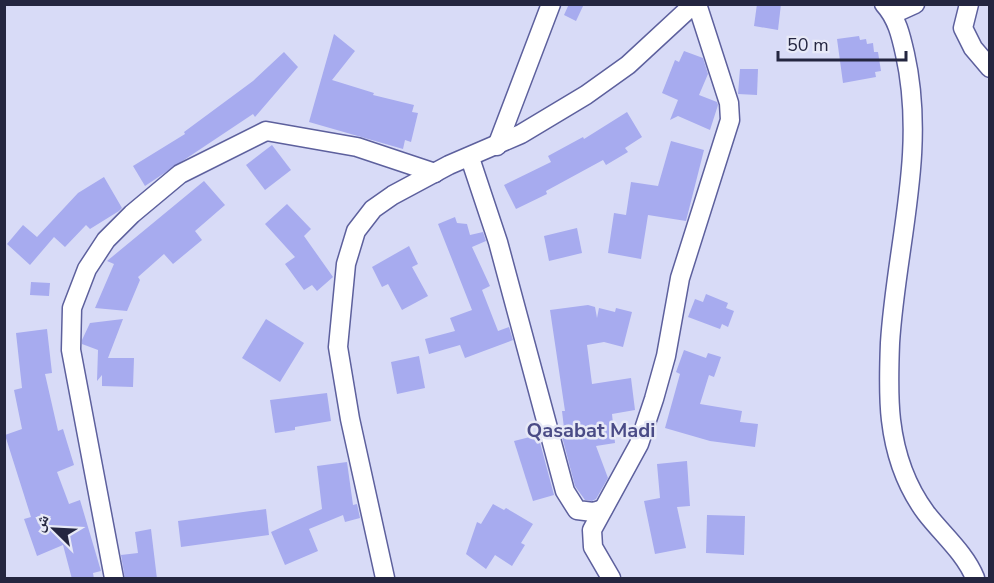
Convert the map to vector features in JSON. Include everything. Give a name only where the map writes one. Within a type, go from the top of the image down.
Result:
[{"type":"street","points":[[497,146],[551,4]]},
{"type":"street","points":[[385,579],[341,373],[338,347],[342,292],[349,249],[362,220],[393,195],[435,173],[497,146],[607,80],[696,4],[729,103],[730,120],[680,278],[666,356],[639,444],[592,530],[593,547],[611,579]]},
{"type":"street","points":[[915,4],[889,9],[909,74],[912,140],[909,204],[890,341],[891,421],[895,448],[905,476],[926,513],[962,556],[975,579]]},
{"type":"street","points":[[969,4],[963,28],[974,48],[990,68]]},
{"type":"street","points":[[114,579],[71,350],[72,308],[87,269],[106,240],[132,214],[180,174],[266,131],[357,147],[435,173]]},
{"type":"street","points":[[470,158],[498,242],[565,491],[576,510],[593,512],[603,509]]},
{"type":"building","points":[[569,4],[584,4],[576,21],[564,15]]},
{"type":"building","points":[[757,4],[781,4],[778,30],[754,26]]},
{"type":"building","points":[[334,34],[355,51],[332,80],[374,93],[373,95],[414,105],[412,112],[418,113],[411,142],[405,140],[403,149],[309,122]]},
{"type":"building","points":[[859,36],[860,40],[866,39],[867,44],[873,43],[874,52],[878,52],[881,71],[875,72],[876,77],[843,83],[837,39]]},
{"type":"building","points":[[684,51],[703,58],[708,74],[699,95],[717,102],[718,105],[710,130],[678,116],[670,120],[678,100],[662,93],[675,60],[679,62]]},
{"type":"building","points":[[284,52],[298,67],[255,117],[253,114],[145,186],[133,166],[185,134],[184,132],[253,81]]},
{"type":"building","points":[[740,69],[758,69],[757,95],[738,94]]},
{"type":"building","points":[[627,112],[642,137],[625,148],[628,152],[606,165],[603,160],[546,191],[547,194],[516,209],[504,185],[551,162],[548,156],[583,137],[584,139]]},
{"type":"building","points":[[671,141],[704,150],[686,221],[648,215],[641,259],[608,253],[614,213],[626,215],[631,182],[658,186]]},
{"type":"building","points":[[272,145],[291,170],[265,190],[246,165]]},
{"type":"building","points":[[104,177],[122,208],[119,211],[90,229],[86,225],[65,247],[54,237],[30,265],[7,244],[23,225],[37,237],[78,193]]},
{"type":"building","points":[[204,181],[225,205],[195,231],[202,240],[173,264],[164,254],[138,277],[140,280],[127,311],[95,308],[114,264],[107,261]]},
{"type":"building","points":[[287,204],[311,229],[304,236],[333,277],[317,291],[312,285],[304,290],[285,264],[295,257],[265,224]]},
{"type":"building","points":[[455,217],[457,223],[467,224],[470,235],[483,232],[486,241],[472,247],[490,286],[482,290],[498,331],[509,327],[513,340],[465,358],[460,345],[429,354],[425,339],[455,331],[450,318],[472,310],[438,224]]},
{"type":"building","points":[[577,228],[582,253],[549,261],[544,236]]},
{"type":"building","points":[[409,246],[418,264],[412,267],[428,296],[402,310],[388,284],[382,287],[372,267]]},
{"type":"building","points":[[31,282],[50,283],[49,296],[30,295]]},
{"type":"building","points":[[706,294],[728,303],[726,308],[734,311],[728,327],[722,324],[720,329],[688,317],[695,299],[703,302]]},
{"type":"building","points":[[588,305],[595,307],[597,318],[599,308],[615,312],[616,308],[632,312],[623,347],[604,342],[587,345],[592,384],[631,378],[635,410],[612,414],[615,443],[596,446],[608,478],[596,499],[592,501],[585,500],[575,486],[560,429],[564,428],[562,411],[565,411],[550,310]]},
{"type":"building","points":[[123,319],[108,358],[134,358],[133,387],[102,386],[102,375],[97,381],[98,350],[82,344],[82,340],[90,323]]},
{"type":"building","points":[[266,319],[304,343],[280,382],[242,358]]},
{"type":"building","points":[[47,329],[52,373],[45,374],[58,431],[63,429],[74,465],[57,472],[69,504],[80,500],[101,571],[93,573],[94,579],[72,579],[63,545],[37,556],[24,519],[31,517],[5,435],[22,429],[14,390],[22,388],[16,333]]},
{"type":"building","points":[[684,350],[706,358],[708,353],[721,357],[714,377],[709,375],[700,404],[742,411],[740,422],[758,424],[755,447],[710,441],[665,428],[680,374],[676,372]]},
{"type":"building","points":[[419,356],[425,388],[397,394],[391,362]]},
{"type":"building","points":[[327,393],[331,421],[275,433],[270,400]]},
{"type":"building","points":[[538,435],[554,495],[533,501],[514,441]]},
{"type":"building","points":[[687,461],[690,506],[677,507],[686,548],[655,554],[644,501],[660,498],[657,464]]},
{"type":"building","points":[[347,462],[353,505],[357,504],[360,518],[345,522],[343,515],[309,529],[318,551],[285,565],[271,532],[322,509],[317,466]]},
{"type":"building","points":[[493,504],[504,510],[506,508],[533,524],[521,543],[525,545],[512,566],[495,555],[486,569],[466,554],[477,522],[481,524]]},
{"type":"building","points":[[266,509],[269,535],[181,547],[178,521]]},
{"type":"building","points":[[707,515],[745,516],[744,555],[706,553]]},
{"type":"building","points":[[151,529],[157,579],[125,579],[121,555],[138,553],[135,532]]},
{"type":"district","name":"Qasabat Madi","points":[[591,430]]}]
